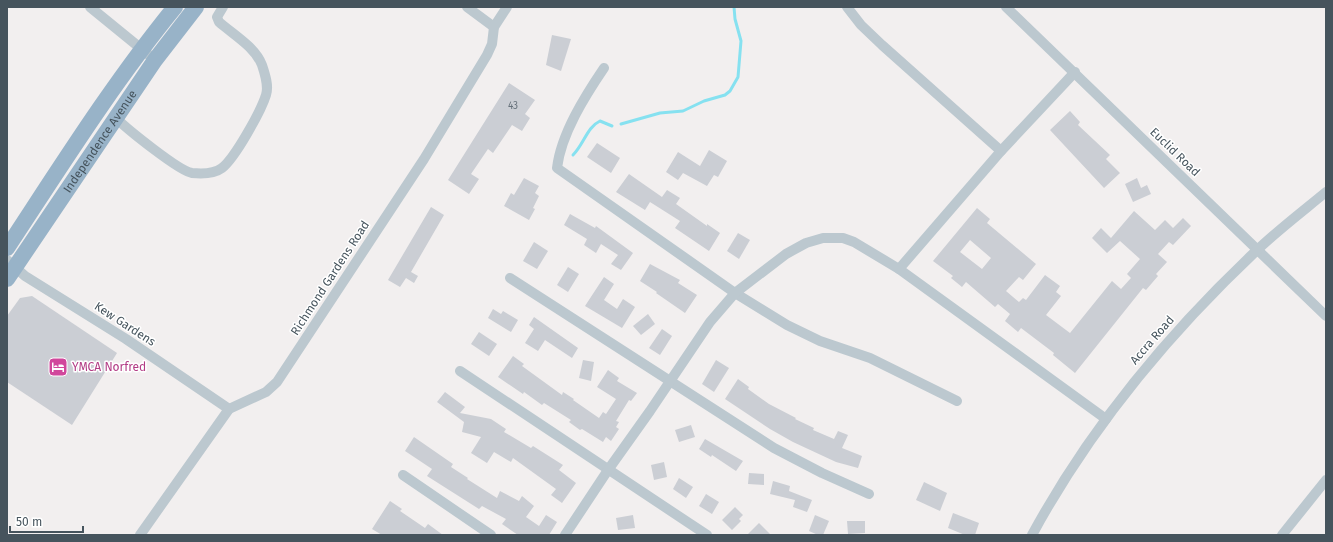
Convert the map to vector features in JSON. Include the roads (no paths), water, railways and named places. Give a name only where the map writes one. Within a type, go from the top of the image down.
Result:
[{"type":"highway","name":"Independence Avenue","points":[[7,248],[104,100],[141,49],[175,7]]},
{"type":"highway","name":"Independence Avenue","points":[[10,269],[155,60],[196,7]]},
{"type":"street","points":[[90,7],[155,60]]},
{"type":"street","points":[[116,118],[138,139],[190,173],[212,173],[222,168],[232,157],[252,125],[266,94],[266,78],[261,64],[251,49],[219,22],[217,17],[223,7]]},
{"type":"street","points":[[467,7],[494,27]]},
{"type":"street","name":"Richmond Gardens Road","points":[[140,535],[229,410],[266,392],[277,382],[438,137],[487,55],[492,44],[494,27],[507,7]]},
{"type":"street","points":[[846,7],[882,46],[1001,151]]},
{"type":"street","name":"Euclid Road","points":[[1006,7],[1326,316]]},
{"type":"street","points":[[604,68],[585,96],[559,152],[557,168],[735,293],[787,325],[820,341],[870,358],[957,401]]},
{"type":"street","points":[[899,269],[1001,151],[1075,72]]},
{"type":"street","name":"Accra Road","points":[[1032,535],[1072,469],[1134,381],[1200,307],[1257,250],[1326,192]]},
{"type":"street","points":[[565,535],[710,322],[735,293],[786,254],[806,243],[823,238],[843,238],[854,242],[899,269],[1106,419]]},
{"type":"street","name":"Kew Gardens","points":[[10,269],[25,276],[126,339],[229,410]]},
{"type":"street","points":[[510,278],[671,380],[774,448],[822,473],[869,494]]},
{"type":"street","points":[[460,371],[707,535]]},
{"type":"street","points":[[403,475],[491,535]]},
{"type":"street","points":[[1282,535],[1326,480]]},
{"type":"waterway","points":[[621,124],[660,113],[683,111],[704,101],[725,95],[730,91],[738,77],[741,41],[735,19],[734,7]]},
{"type":"waterway","points":[[573,155],[592,127],[600,121],[612,126]]},
{"type":"place","name":"YMCA Norfred","points":[[58,367]]}]
